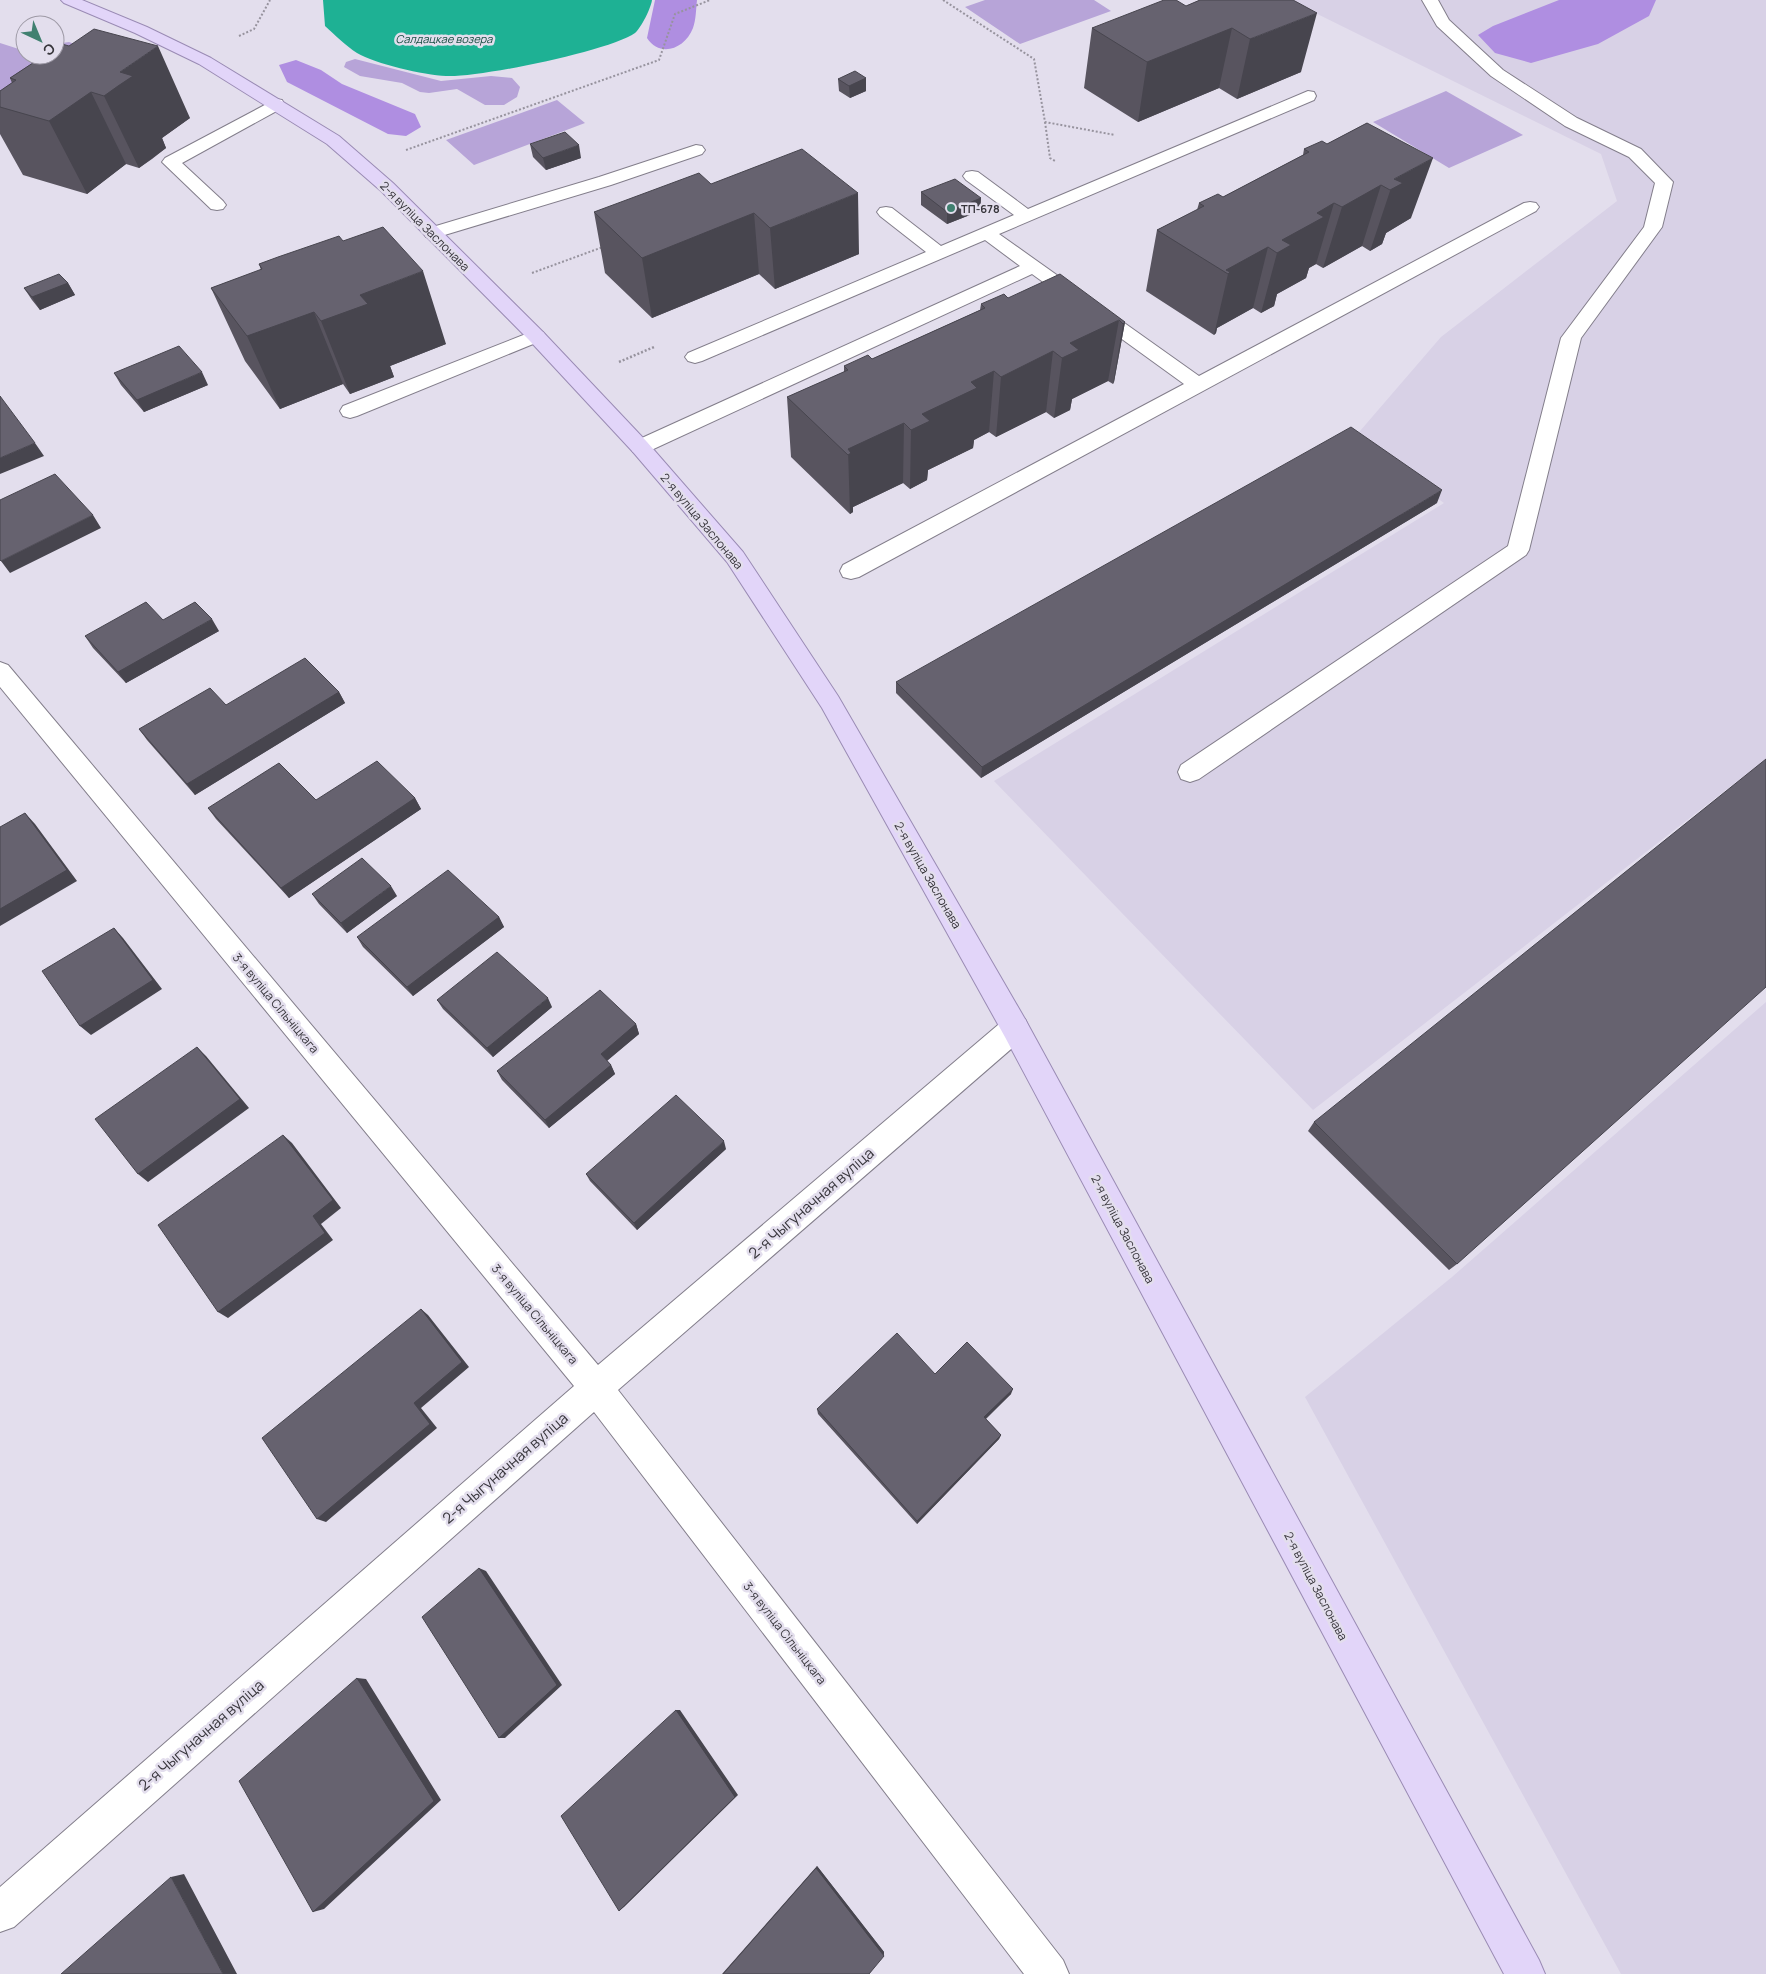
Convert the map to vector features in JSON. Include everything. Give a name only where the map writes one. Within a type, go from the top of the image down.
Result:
[{"type":"main road","name":"2-я вуліца Заслонава","points":[[78,1],[205,61],[333,140],[387,187],[536,336],[640,447],[735,557],[830,702],[1015,1028],[1525,1974]]},
{"type":"street","points":[[1190,772],[1518,550],[1571,338],[1653,228],[1664,182],[1635,153],[1571,122],[1497,73],[1443,23],[1430,0]]},
{"type":"street","points":[[695,357],[1308,96]]},
{"type":"street","points":[[217,205],[171,162],[276,104]]},
{"type":"street","points":[[432,233],[605,181],[696,150]]},
{"type":"street","points":[[972,176],[1027,216]]},
{"type":"street","points":[[851,571],[1530,207]]},
{"type":"street","points":[[886,212],[939,254]]},
{"type":"street","points":[[986,233],[1199,385]]},
{"type":"street","points":[[640,447],[1033,267]]},
{"type":"street","points":[[350,410],[536,336]]},
{"type":"street","name":"3-я вуліца Сільніцкага","points":[[0,671],[596,1388],[1049,1974]]},
{"type":"street","name":"2-я Чыгуначная вуліца","points":[[0,1913],[596,1388],[1015,1028]]},
{"type":"path","points":[[240,36],[254,29],[270,0]]},
{"type":"path","points":[[406,150],[659,60],[675,14],[710,0]]},
{"type":"path","points":[[943,0],[1034,60],[1050,158],[1057,163]]},
{"type":"path","points":[[1045,122],[1121,136]]},
{"type":"path","points":[[524,276],[606,246]]},
{"type":"path","points":[[619,362],[655,346]]},
{"type":"shaded area","points":[[655,0],[697,0],[693,28],[678,46],[665,49],[659,48],[647,38]]},
{"type":"shaded area","points":[[985,0],[1094,0],[1111,11],[1020,44],[965,7]]},
{"type":"shaded area","points":[[1289,0],[1766,0],[1766,759],[1313,1110],[994,781],[1444,503],[1354,438],[1441,337],[1617,201],[1601,154]]},
{"type":"shaded area","points":[[1559,0],[1656,0],[1649,16],[1598,44],[1531,63],[1495,53],[1478,35],[1493,26]]},
{"type":"shaded area","points":[[69,42],[101,54],[0,112],[0,43],[15,48],[15,65],[65,65],[65,43]]},
{"type":"shaded area","points":[[355,59],[441,81],[491,76],[512,78],[520,87],[517,97],[504,105],[485,105],[457,89],[429,93],[420,92],[402,83],[360,76],[344,67],[346,62]]},
{"type":"shaded area","points":[[296,60],[321,70],[342,84],[415,114],[421,127],[406,136],[388,134],[287,82],[279,65]]},
{"type":"shaded area","points":[[1446,91],[1523,135],[1449,168],[1373,122]]},
{"type":"shaded area","points":[[557,100],[585,123],[474,165],[446,140]]},
{"type":"shaded area","points":[[1766,1002],[1766,1974],[1621,1974],[1305,1397],[1452,1277]]},
{"type":"water","name":"Салдацкае возера","points":[[323,0],[652,0],[648,13],[635,33],[621,40],[599,48],[543,62],[485,73],[446,76],[425,74],[400,68],[375,61],[357,53],[325,26]]},
{"type":"building","points":[[1164,0],[1176,0],[1186,6],[1200,0],[1293,0],[1317,13],[1250,39],[1232,28],[1147,62],[1092,28]]},
{"type":"building","points":[[94,29],[158,46],[120,72],[133,76],[104,96],[91,92],[49,121],[0,107],[0,91],[16,80],[10,78],[30,65],[65,65],[65,45],[69,46]]},
{"type":"building","points":[[855,71],[866,78],[849,86],[838,79]]},
{"type":"building","points":[[1367,123],[1433,158],[1394,179],[1403,183],[1390,190],[1381,185],[1342,207],[1334,203],[1317,213],[1324,217],[1282,240],[1291,245],[1277,253],[1268,247],[1226,270],[1230,272],[1228,274],[1157,230],[1204,206],[1199,203],[1218,194],[1223,197],[1309,152],[1304,149],[1322,141],[1327,144]]},
{"type":"building","points":[[565,132],[579,145],[543,158],[530,144]]},
{"type":"building","points":[[802,149],[858,193],[770,228],[754,213],[642,258],[594,212],[699,173],[711,184]]},
{"type":"building","points":[[955,179],[981,198],[947,212],[921,192]]},
{"type":"building","points":[[383,227],[423,271],[360,295],[368,304],[321,321],[314,312],[247,336],[211,288],[262,269],[259,264],[278,257],[339,236],[343,241]]},
{"type":"building","points":[[59,274],[68,283],[32,297],[24,288]]},
{"type":"building","points":[[1060,274],[1125,322],[1123,324],[1119,320],[1070,343],[1079,350],[1062,358],[1053,351],[1001,377],[994,371],[971,382],[977,388],[922,414],[930,421],[911,430],[904,423],[848,449],[851,453],[848,455],[787,397],[848,370],[844,366],[868,355],[872,359],[985,308],[981,304],[1004,294],[1008,298]]},
{"type":"building","points":[[179,346],[202,372],[137,400],[114,373]]},
{"type":"building","points":[[0,396],[35,443],[0,458]]},
{"type":"building","points":[[1351,427],[1442,490],[982,767],[896,682]]},
{"type":"building","points":[[55,474],[93,515],[1,561],[0,500]]},
{"type":"building","points":[[146,602],[163,620],[195,602],[212,619],[118,672],[85,636]]},
{"type":"building","points":[[305,658],[339,692],[187,784],[139,729],[210,688],[226,705]]},
{"type":"building","points":[[1766,759],[1766,987],[1457,1264],[1314,1122]]},
{"type":"building","points":[[377,761],[415,798],[281,888],[208,808],[279,763],[316,800]]},
{"type":"building","points":[[25,813],[67,870],[0,909],[0,827]]},
{"type":"building","points":[[362,858],[391,886],[341,923],[312,894]]},
{"type":"building","points":[[448,870],[499,917],[407,987],[357,937]]},
{"type":"building","points":[[114,928],[153,980],[80,1026],[42,971]]},
{"type":"building","points":[[497,952],[548,998],[487,1048],[437,1000]]},
{"type":"building","points":[[600,990],[636,1024],[601,1054],[611,1065],[545,1120],[497,1071]]},
{"type":"building","points":[[197,1047],[240,1099],[138,1174],[95,1119]]},
{"type":"building","points":[[676,1095],[724,1141],[634,1223],[586,1174]]},
{"type":"building","points":[[283,1135],[333,1200],[313,1216],[325,1233],[218,1312],[158,1225]]},
{"type":"building","points":[[421,1309],[462,1362],[414,1403],[430,1424],[317,1519],[262,1438]]},
{"type":"building","points":[[897,1333],[935,1374],[967,1342],[1013,1389],[984,1417],[1001,1435],[917,1521],[817,1409]]},
{"type":"building","points":[[479,1568],[557,1685],[499,1738],[422,1617]]},
{"type":"building","points":[[357,1678],[434,1801],[313,1912],[239,1781]]},
{"type":"building","points":[[676,1710],[735,1797],[619,1911],[561,1816]]},
{"type":"building","points":[[816,1868],[884,1956],[869,1974],[723,1974]]},
{"type":"building","points":[[171,1877],[223,1974],[61,1974]]},
{"type":"place","name":"ТП-678","points":[[951,208]]}]
